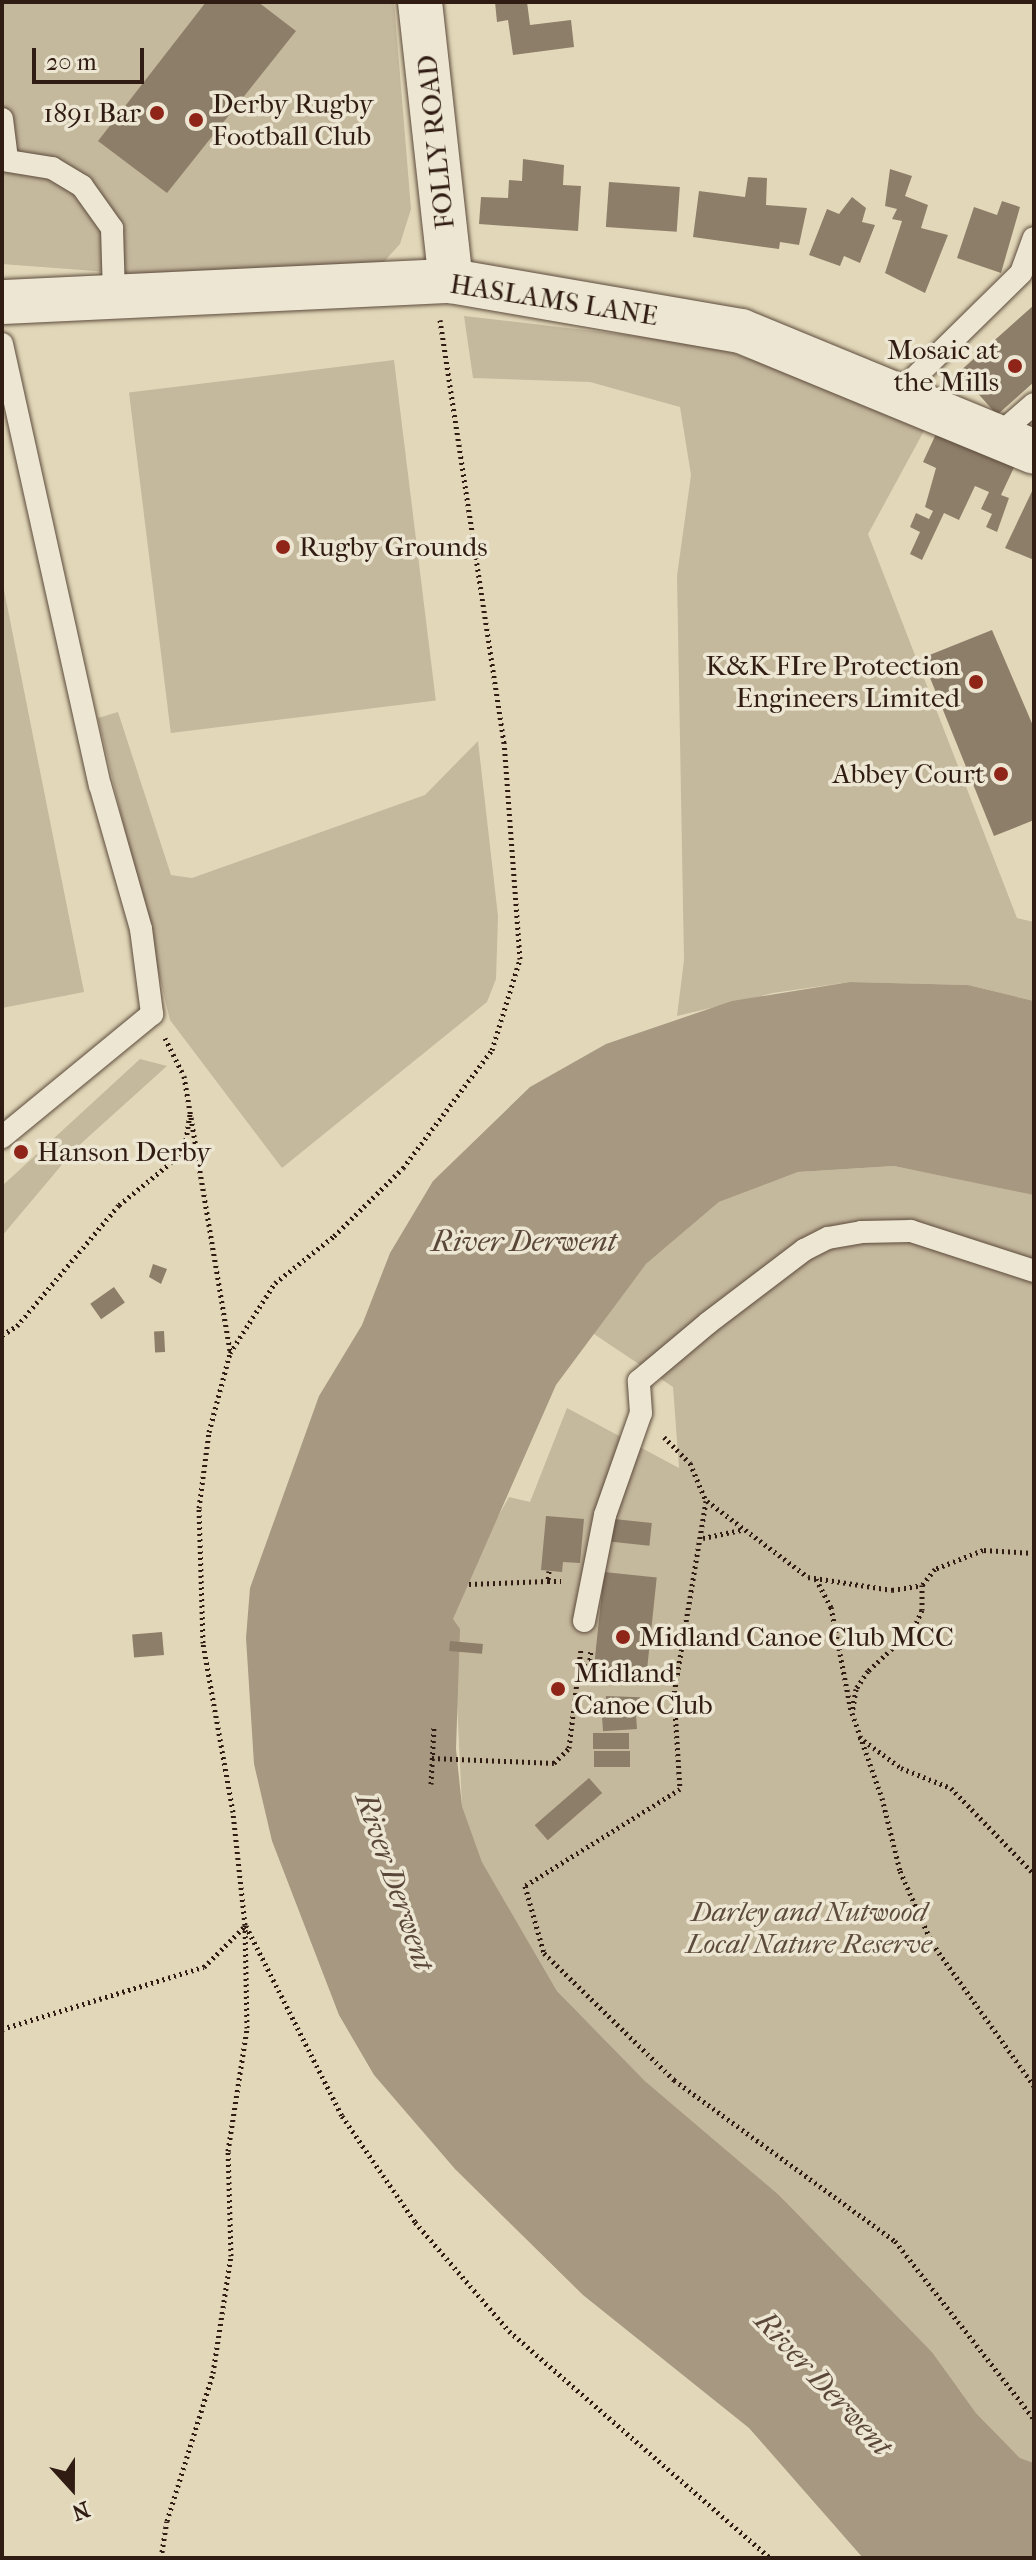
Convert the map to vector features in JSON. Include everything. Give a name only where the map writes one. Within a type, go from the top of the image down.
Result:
[{"type":"street","name":"FOLLY ROAD","points":[[420,2],[451,281]]},
{"type":"street","name":"HASLAMS LANE","points":[[2,302],[451,281],[741,331],[899,393],[1016,444]]},
{"type":"lane","points":[[2,119],[4,160],[52,168],[82,186],[112,228],[114,296]]},
{"type":"lane","points":[[899,393],[1021,273],[1034,238]]},
{"type":"lane","points":[[2,344],[100,785],[141,929],[152,1014],[2,1137]]},
{"type":"lane","points":[[1016,444],[1034,404]]},
{"type":"lane","points":[[584,1621],[605,1515],[641,1413],[639,1381],[708,1323],[828,1238],[911,1231],[1034,1271]]},
{"type":"path","points":[[161,2558],[167,2521],[213,2373],[231,2256],[228,2151],[247,2028],[245,1925],[233,1812],[203,1643],[199,1508],[209,1432],[230,1353],[275,1283],[334,1236],[403,1168],[492,1050],[520,959],[504,743],[440,319],[451,281]]},
{"type":"path","points":[[152,1014],[184,1076],[230,1353]]},
{"type":"path","points":[[2,1335],[17,1326],[119,1205],[184,1152],[191,1109]]},
{"type":"path","points":[[641,1413],[690,1463],[706,1501],[703,1538],[674,1694],[680,1789],[525,1886],[544,1953],[674,2080],[895,2241],[1034,2419]]},
{"type":"path","points":[[706,1501],[815,1578],[892,1590],[922,1585]]},
{"type":"path","points":[[703,1538],[743,1530]]},
{"type":"path","points":[[852,1713],[856,1689],[868,1671],[914,1628],[922,1610],[922,1585],[935,1569],[983,1550],[1034,1553]]},
{"type":"path","points":[[815,1578],[831,1607],[858,1737],[882,1798],[900,1871],[932,1943],[1034,2086]]},
{"type":"path","points":[[469,1584],[548,1581]]},
{"type":"path","points":[[432,1758],[554,1763],[569,1748],[584,1621]]},
{"type":"path","points":[[431,1784],[434,1727]]},
{"type":"path","points":[[858,1737],[901,1768],[951,1788],[1034,1874]]},
{"type":"path","points":[[2,2029],[204,1967],[245,1925]]},
{"type":"path","points":[[245,1925],[342,2116],[415,2222],[509,2331],[770,2558]]},
{"type":"green space","name":"Derby Rugby Football Club","points":[[2,2],[394,2],[411,209],[400,244],[380,266],[135,274],[2,264]]},
{"type":"green space","points":[[464,316],[705,344],[931,418],[868,534],[1017,918],[1034,922],[1034,1001],[968,985],[850,982],[773,993],[677,1016],[684,960],[677,576],[691,475],[680,407],[590,382],[473,378]]},
{"type":"green space","name":"Rugby Grounds","points":[[394,360],[436,700],[171,733],[129,393]]},
{"type":"green space","points":[[2,580],[84,992],[2,1008]]},
{"type":"green space","points":[[118,712],[171,875],[192,878],[425,795],[478,741],[498,916],[496,979],[487,1002],[282,1168],[170,1020],[98,718]]},
{"type":"green space","points":[[140,1059],[167,1066],[76,1148],[2,1236],[2,1186]]},
{"type":"green space","name":"Darley and Nutwood Local Nature Reserve","points":[[894,1166],[1034,1194],[1034,2463],[1020,2458],[976,2413],[932,2352],[779,2195],[645,2081],[557,1991],[482,1862],[462,1806],[453,1619],[484,1541],[509,1497],[530,1502],[567,1408],[679,1468],[673,1387],[591,1332],[646,1264],[719,1202],[798,1172]]},
{"type":"water","name":"River Derwent","points":[[850,982],[968,985],[1034,1001],[1034,1195],[894,1166],[798,1172],[719,1202],[646,1264],[556,1385],[453,1619],[460,1629],[456,1749],[462,1806],[482,1862],[557,1991],[645,2081],[779,2195],[932,2352],[976,2413],[1020,2458],[1034,2463],[1034,2558],[863,2558],[749,2428],[583,2295],[455,2169],[374,2075],[339,2015],[272,1841],[254,1764],[246,1638],[250,1588],[319,1396],[362,1325],[390,1253],[433,1181],[530,1087],[606,1044],[732,1001]]},
{"type":"building","points":[[206,2],[258,2],[296,31],[167,193],[98,141]]},
{"type":"building","points":[[495,2],[527,2],[530,25],[571,20],[574,47],[513,55],[508,20],[497,22]]},
{"type":"building","points":[[523,159],[564,165],[563,185],[581,186],[578,231],[479,224],[481,197],[508,198],[509,180],[522,181]]},
{"type":"building","points":[[890,169],[912,176],[905,196],[928,205],[921,228],[948,235],[925,293],[885,273],[902,221],[892,219],[897,209],[885,206]]},
{"type":"building","points":[[748,177],[767,178],[766,205],[807,208],[799,245],[780,242],[779,249],[693,237],[699,191],[745,197]]},
{"type":"building","points":[[609,182],[680,187],[677,232],[606,227]]},
{"type":"building","points":[[852,197],[866,208],[862,222],[875,225],[860,263],[844,256],[840,266],[809,255],[827,209],[839,214]]},
{"type":"building","points":[[1002,201],[1020,207],[1001,273],[957,258],[974,207],[997,215]]},
{"type":"building","points":[[1034,305],[1034,382],[997,415],[959,372]]},
{"type":"building","points":[[941,423],[1018,459],[1001,495],[1009,498],[997,532],[986,527],[992,514],[981,509],[989,492],[975,486],[959,520],[944,513],[922,560],[910,554],[920,532],[910,527],[916,513],[929,519],[933,511],[925,507],[936,468],[923,462]]},
{"type":"building","points":[[1034,487],[1034,560],[1005,548]]},
{"type":"building","name":"Abbey Court","points":[[992,630],[1034,728],[1034,820],[994,836],[922,658]]},
{"type":"building","points":[[153,1264],[167,1269],[161,1284],[149,1277]]},
{"type":"building","points":[[114,1287],[125,1303],[101,1319],[90,1304]]},
{"type":"building","points":[[164,1331],[165,1352],[155,1352],[154,1332]]},
{"type":"building","points":[[546,1516],[584,1519],[580,1563],[563,1562],[562,1572],[541,1570]]},
{"type":"building","points":[[614,1519],[652,1523],[649,1546],[612,1542]]},
{"type":"building","name":"Midland Canoe Club MCC","points":[[604,1572],[657,1578],[646,1676],[594,1670]]},
{"type":"building","points":[[162,1632],[164,1655],[134,1658],[132,1635]]},
{"type":"building","points":[[450,1641],[483,1644],[482,1654],[449,1651]]},
{"type":"building","points":[[606,1696],[640,1697],[639,1713],[605,1712]]},
{"type":"building","points":[[636,1715],[637,1729],[603,1731],[602,1717]]},
{"type":"building","points":[[593,1733],[629,1733],[629,1749],[593,1749]]},
{"type":"building","points":[[594,1751],[630,1751],[630,1767],[594,1767]]},
{"type":"building","points":[[589,1778],[602,1793],[548,1840],[535,1825]]},
{"type":"place","name":"1891 Bar","points":[[157,113]]},
{"type":"place","name":"Derby Rugby Football Club","points":[[196,120]]},
{"type":"place","name":"Mosaic at the Mills","points":[[1015,366]]},
{"type":"place","name":"Rugby Grounds","points":[[283,547]]},
{"type":"place","name":"K&K FIre Protection Engineers Limited","points":[[976,682]]},
{"type":"place","name":"Abbey Court","points":[[1001,774]]},
{"type":"place","name":"Hanson Derby","points":[[21,1152]]},
{"type":"place","name":"Midland Canoe Club MCC","points":[[623,1637]]},
{"type":"place","name":"Midland Canoe Club","points":[[558,1689]]}]
